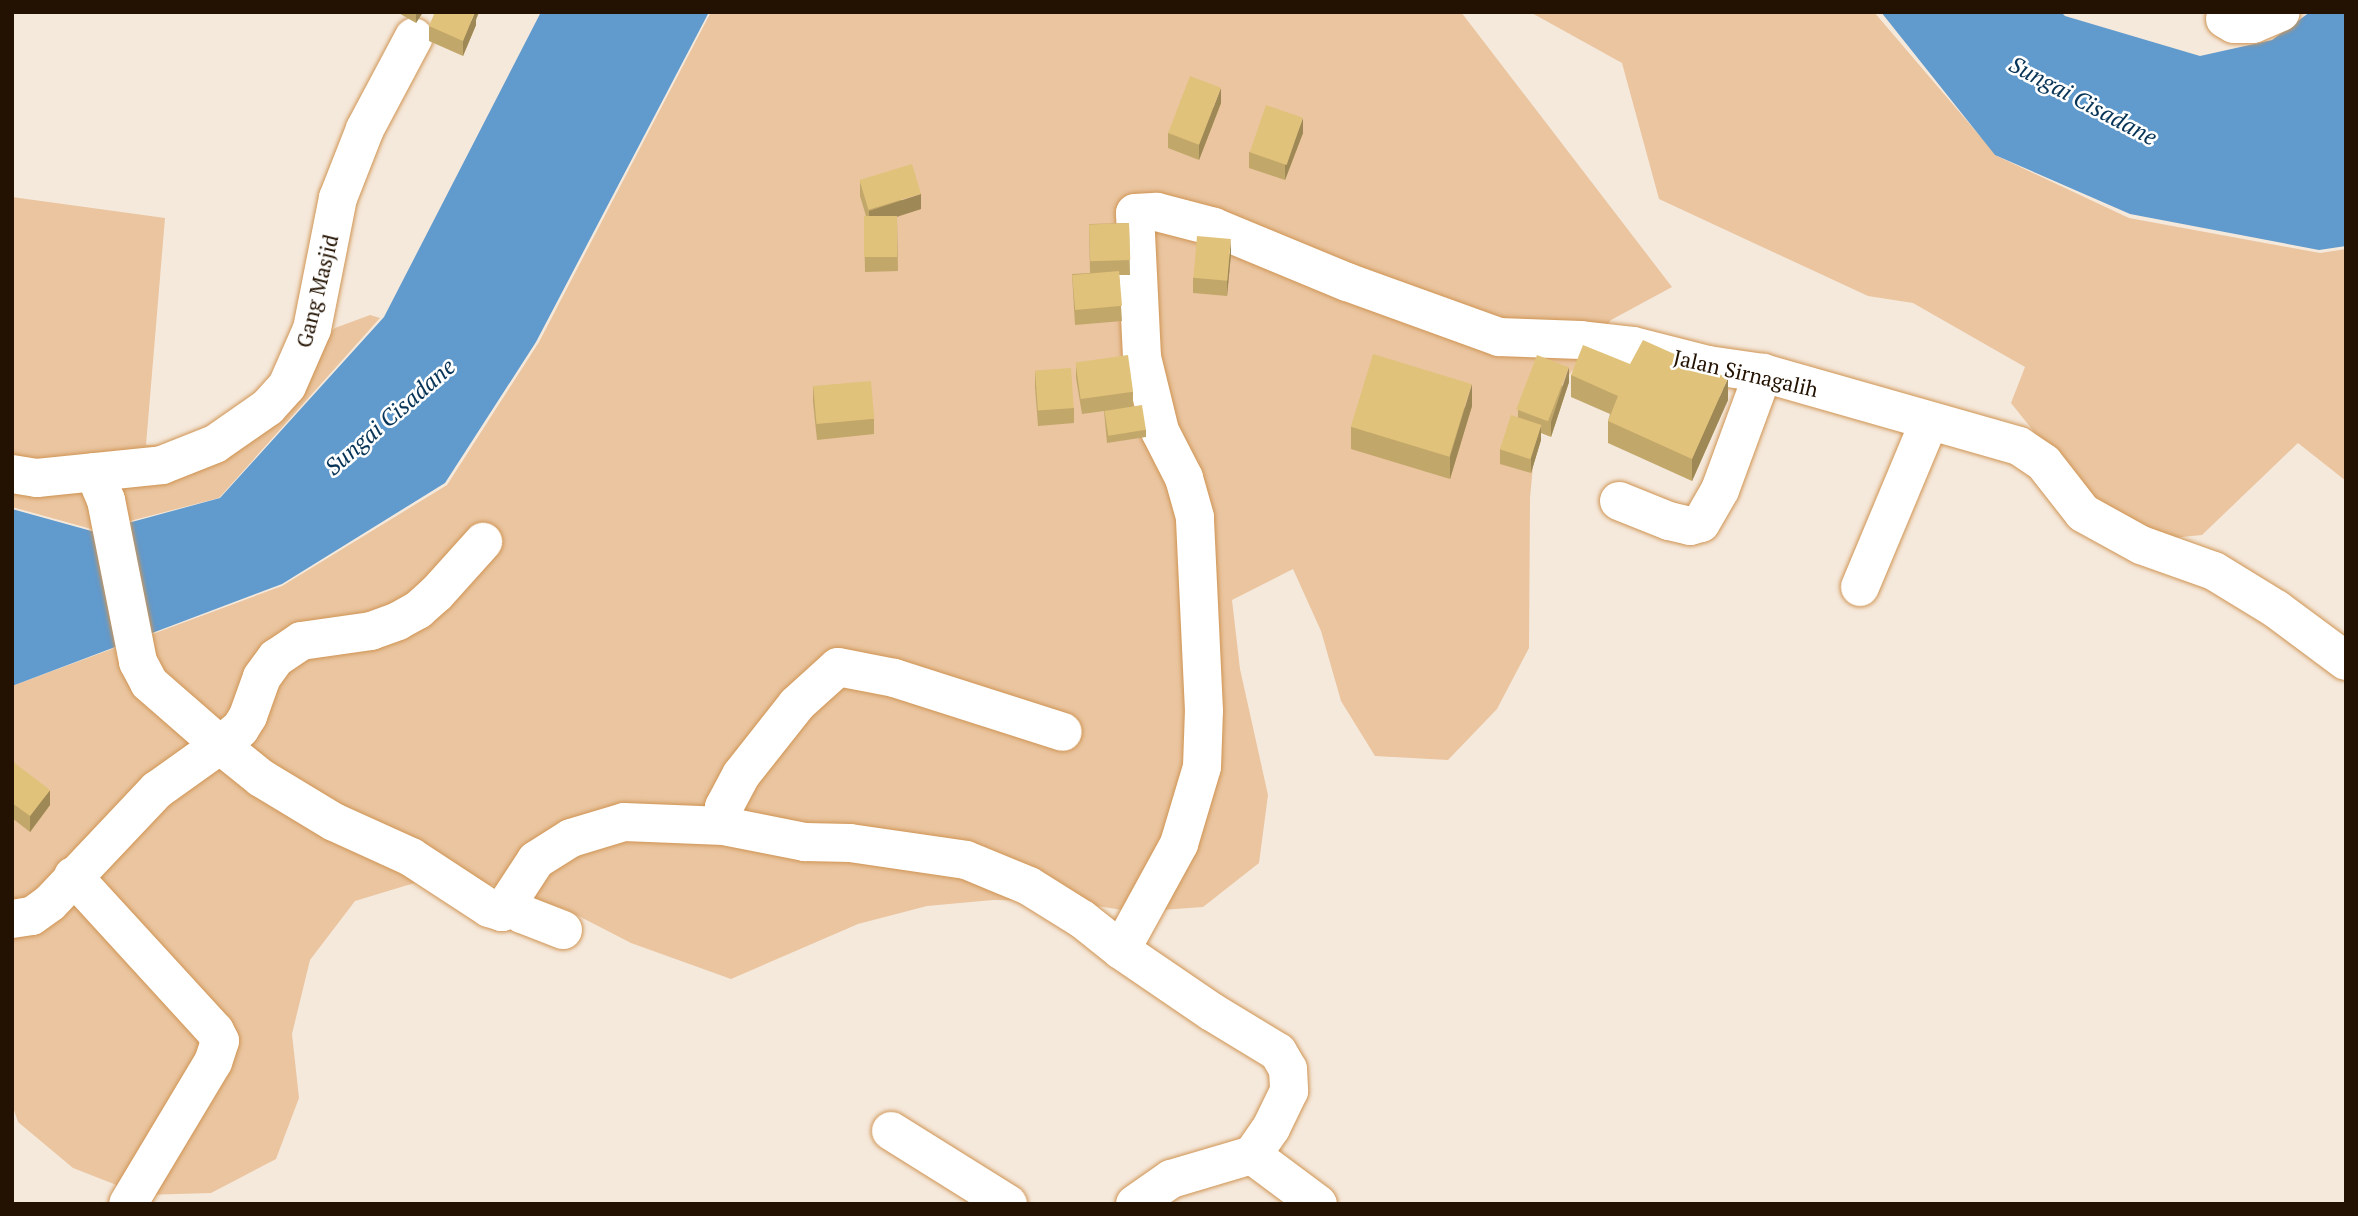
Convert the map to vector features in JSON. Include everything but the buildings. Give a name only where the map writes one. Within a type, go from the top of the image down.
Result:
[{"type":"street","points":[[2216,15],[2234,24],[2253,23],[2281,12]]},
{"type":"street","name":"Gang Masjid","points":[[12,474],[100,486],[215,444],[268,407],[287,386],[312,329],[338,198],[365,129],[414,37]]},
{"type":"street","name":"Jalan Sirnagalih","points":[[1121,950],[1179,844],[1202,767],[1204,711],[1195,517],[1184,478],[1160,431],[1142,357],[1135,213],[1157,212],[1213,227],[1347,282],[1499,337],[1520,340],[1581,340],[1633,346],[1708,365],[1763,373],[2020,446],[2044,463],[2083,513],[2141,545],[2214,571],[2276,609],[2346,660]]},
{"type":"street","points":[[1619,501],[1669,521],[1690,526],[1701,523],[1720,490],[1763,373]]},
{"type":"street","points":[[1860,587],[1929,422]]},
{"type":"street","points":[[100,486],[138,662],[149,683],[261,778],[334,822],[411,857],[489,908],[502,912]]},
{"type":"street","points":[[12,919],[32,916],[41,910],[157,790],[240,729],[248,716],[262,677],[276,658],[301,641],[371,631],[398,621],[437,593],[483,542]]},
{"type":"street","points":[[724,826],[724,807],[741,775],[797,704],[838,667],[894,678],[1063,732]]},
{"type":"street","points":[[502,912],[536,860],[571,838],[624,822],[724,826],[805,842],[850,843],[966,860],[1029,886],[1082,919],[1121,950],[1212,1012],[1278,1052],[1288,1069],[1289,1091],[1271,1128],[1252,1155],[1171,1179],[1135,1204]]},
{"type":"street","points":[[73,876],[215,1031],[220,1041],[213,1062],[128,1204]]},
{"type":"street","points":[[502,912],[511,900],[522,914],[563,930]]},
{"type":"street","points":[[891,1131],[1008,1204]]},
{"type":"street","points":[[1252,1155],[1318,1204]]},
{"type":"shaded area","points":[[711,12],[1461,12],[1672,287],[1611,320],[1566,379],[1535,444],[1530,498],[1529,648],[1497,709],[1448,760],[1375,756],[1341,701],[1321,631],[1293,569],[1232,600],[1240,669],[1268,795],[1259,863],[1203,907],[1134,912],[1067,901],[993,900],[927,906],[858,924],[731,979],[631,943],[567,910],[494,885],[421,881],[355,901],[310,960],[292,1034],[299,1098],[276,1159],[211,1193],[142,1195],[73,1168],[18,1122],[12,1104],[12,686],[282,586],[447,485],[539,342]]},
{"type":"shaded area","points":[[1530,12],[1874,12],[1997,156],[2129,218],[2320,253],[2346,249],[2346,481],[2298,443],[2202,535],[2152,540],[2103,518],[2011,403],[2025,367],[1913,303],[1868,296],[1659,199],[1622,63]]},
{"type":"shaded area","points":[[12,197],[165,218],[146,445],[217,447],[335,328],[370,315],[380,318],[219,498],[95,530],[12,507]]},
{"type":"water","name":"Sungai Cisadane","points":[[541,12],[709,12],[536,342],[445,483],[282,584],[12,686],[12,509],[95,532],[220,498],[384,317]]},
{"type":"water","name":"Sungai Cisadane","points":[[1881,12],[2061,12],[2065,16],[2200,56],[2272,40],[2310,12],[2346,12],[2346,246],[2319,250],[2130,214],[1995,155]]}]
